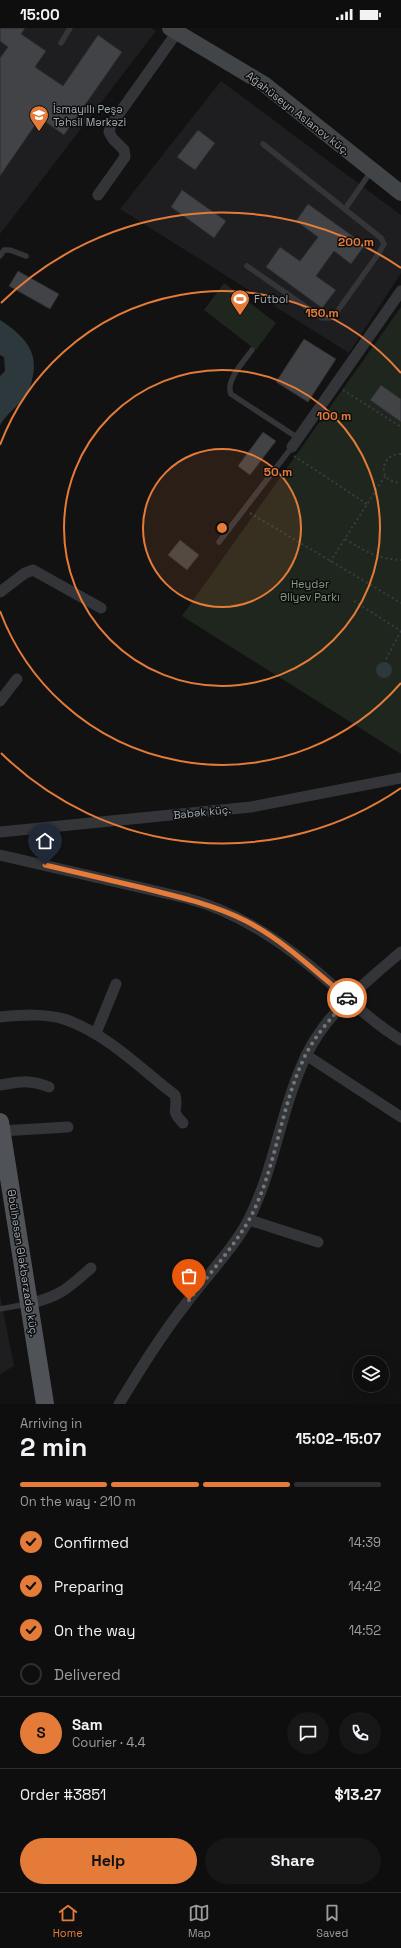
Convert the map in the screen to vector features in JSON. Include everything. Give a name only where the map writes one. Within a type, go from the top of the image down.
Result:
[{"type":"main road","name":"Əbülhəsən Ələkbərzadə küç.","points":[[1,1126],[45,1404]]},
{"type":"street","name":"Ağahüseyn Aslanov küç.","points":[[176,29],[264,84],[401,193]]},
{"type":"street","points":[[98,195],[125,157],[124,150],[113,139],[109,132],[111,125],[176,29]]},
{"type":"street","points":[[293,446],[401,291]]},
{"type":"street","points":[[0,592],[25,573],[33,570],[101,608]]},
{"type":"street","points":[[0,700],[17,679]]},
{"type":"street","name":"Babək küç.","points":[[0,832],[251,807],[401,778]]},
{"type":"street","points":[[0,855],[186,898],[213,907],[246,921],[277,941],[308,964],[373,1021],[401,1040]]},
{"type":"street","points":[[119,1404],[163,1334],[249,1220],[266,1180],[296,1079],[306,1055],[322,1029],[348,999],[401,952]]},
{"type":"street","points":[[96,1033],[116,984]]},
{"type":"street","points":[[0,1017],[41,1016],[66,1020],[96,1033],[175,1095],[177,1102],[174,1110],[175,1115],[182,1123]]},
{"type":"street","points":[[306,1055],[401,1117]]},
{"type":"street","points":[[0,1085],[35,1081],[49,1087]]},
{"type":"street","points":[[1,1126],[68,1127]]},
{"type":"street","points":[[249,1220],[318,1242]]},
{"type":"street","points":[[29,1304],[48,1299],[64,1291],[90,1268]]},
{"type":"lane","points":[[61,43],[70,28]]},
{"type":"lane","points":[[247,266],[322,318],[329,318],[334,316],[384,244],[381,238],[263,144]]},
{"type":"lane","points":[[345,209],[372,170]]},
{"type":"lane","points":[[0,256],[4,250],[10,250],[26,256]]},
{"type":"lane","points":[[219,542],[293,446],[231,394],[229,389],[231,382],[252,350]]},
{"type":"lane","points":[[0,1309],[29,1304]]},
{"type":"path","points":[[335,385],[401,427]]},
{"type":"path","points":[[293,446],[367,504]]},
{"type":"path","points":[[401,453],[391,455],[386,459],[384,468],[385,476],[389,480],[395,483],[401,482]]},
{"type":"path","points":[[330,562],[385,476]]},
{"type":"path","points":[[244,510],[401,603]]},
{"type":"path","points":[[345,539],[374,556],[401,560]]},
{"type":"path","points":[[354,601],[401,631],[386,659]]},
{"type":"shaded area","name":"İsmayıllı Peşə Təhsil Mərkəzi","points":[[0,28],[151,28],[156,31],[0,234]]},
{"type":"shaded area","points":[[221,81],[401,215],[401,273],[349,353],[120,209]]},
{"type":"shaded area","points":[[0,320],[16,332],[28,345],[34,360],[34,370],[28,392],[0,425],[0,376],[5,371],[4,357],[0,355]]},
{"type":"shaded area","points":[[381,662],[387,662],[392,667],[390,676],[387,678],[381,678],[376,673],[376,667]]},
{"type":"shaded area","points":[[0,1295],[14,1366],[0,1374]]},
{"type":"green space","name":"Futbol","points":[[224,283],[276,323],[256,350],[204,310]]},
{"type":"green space","name":"Heydər Əliyev Parkı","points":[[401,307],[401,754],[182,616]]},
{"type":"building","points":[[0,28],[25,28],[21,34],[46,51],[35,67],[63,86],[98,35],[122,52],[64,135],[40,118],[0,176],[0,58],[8,47],[0,41]]},
{"type":"building","points":[[198,130],[215,143],[195,170],[177,157]]},
{"type":"building","points":[[182,190],[226,221],[214,238],[171,207]]},
{"type":"building","points":[[308,204],[365,245],[351,264],[334,251],[316,276],[336,290],[322,308],[266,267],[280,247],[300,261],[318,237],[296,221]]},
{"type":"building","points":[[18,271],[59,294],[50,309],[9,286]]},
{"type":"building","points":[[304,339],[336,359],[308,402],[276,382]]},
{"type":"building","points":[[381,385],[401,399],[401,422],[370,400]]},
{"type":"building","points":[[263,432],[276,441],[250,475],[238,466]]},
{"type":"building","points":[[180,540],[199,555],[187,570],[168,555]]},
{"type":"way so far","points":[[189,1300],[249,1220],[266,1180],[296,1079],[306,1055],[322,1029],[348,999],[347,998]]},
{"type":"place","name":"İsmayıllı Peşə Təhsil Mərkəzi","points":[[39,132]]},
{"type":"place","name":"Futbol","points":[[240,316]]},
{"type":"route","points":[[45,865],[202,902],[246,921],[260,929],[308,964],[347,998]]}]
